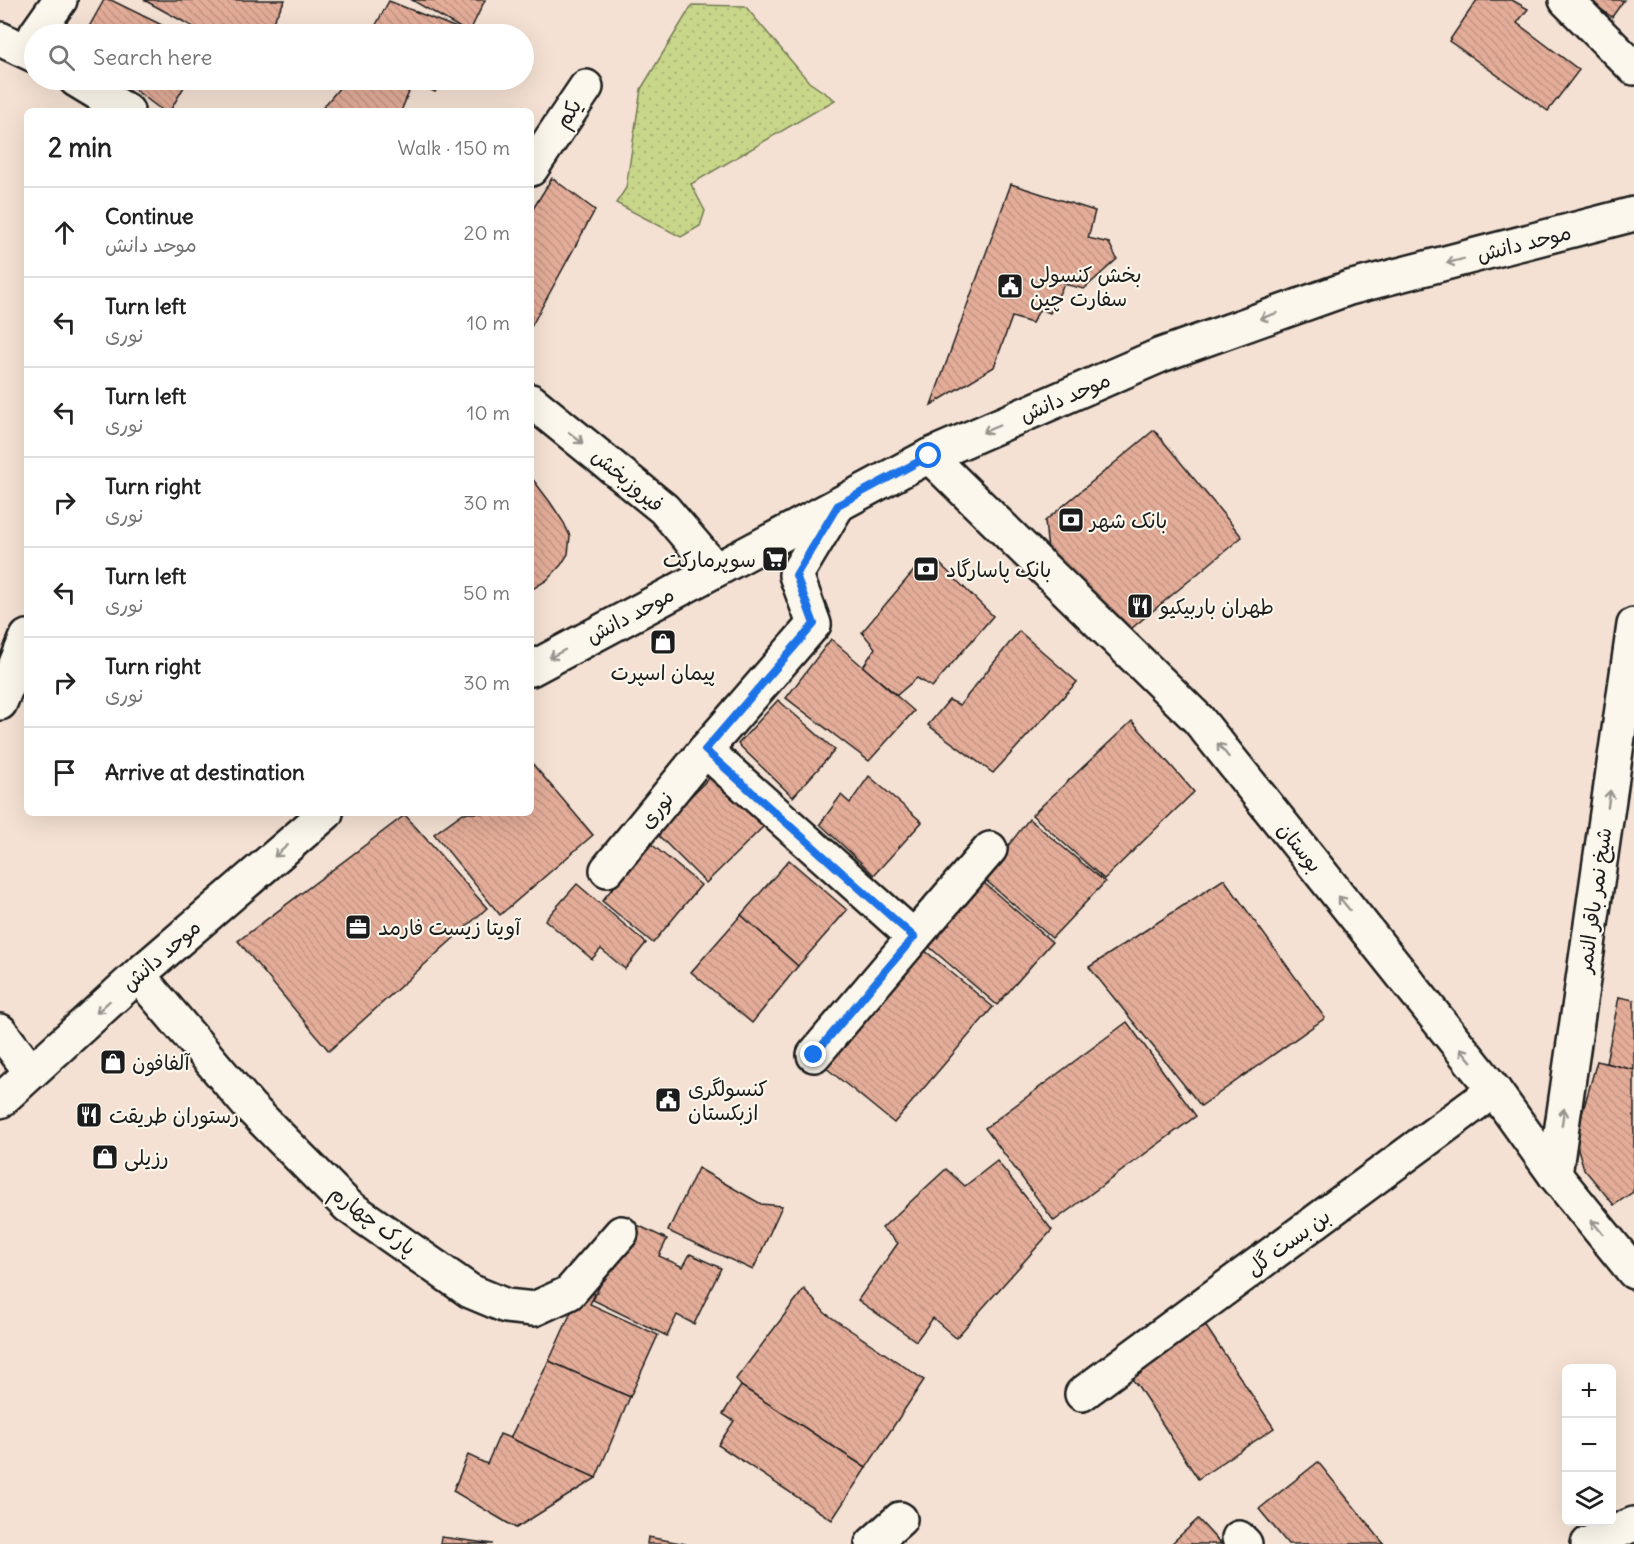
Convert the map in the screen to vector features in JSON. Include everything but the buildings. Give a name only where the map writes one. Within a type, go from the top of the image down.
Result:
[{"type":"street","points":[[41,24],[60,0]]},
{"type":"street","points":[[1566,0],[1634,68]]},
{"type":"street","name":"یکم","points":[[534,165],[586,87]]},
{"type":"street","points":[[92,90],[122,108]]},
{"type":"street","name":"موحد دانش","points":[[534,667],[929,456],[1161,355],[1349,288],[1634,214]]},
{"type":"street","name":"فیروزبخش","points":[[534,403],[664,509],[715,569]]},
{"type":"street","name":"بوستان","points":[[929,456],[1198,719],[1494,1090],[1555,1175],[1634,1272]]},
{"type":"street","name":"نوری","points":[[607,870],[705,750],[814,624],[796,575],[838,505]]},
{"type":"street","name":"شیخ نمر باقر النمر","points":[[1555,1175],[1634,624]]},
{"type":"street","points":[[0,703],[24,644]]},
{"type":"street","points":[[705,750],[914,937]]},
{"type":"street","name":"موحد دانش","points":[[0,1101],[138,975],[323,816]]},
{"type":"street","points":[[814,1055],[990,849]]},
{"type":"street","name":"پارک چهارم","points":[[138,975],[249,1106],[348,1206],[470,1291],[506,1306],[534,1308],[569,1293],[621,1233]]},
{"type":"street","points":[[0,1031],[31,1072]]},
{"type":"street","name":"بن بست گل","points":[[1082,1394],[1494,1090]]},
{"type":"street","points":[[872,1544],[900,1519]]},
{"type":"street","points":[[1588,1544],[1634,1524]]},
{"type":"green space","points":[[692,5],[745,6],[809,82],[835,100],[691,184],[705,211],[700,226],[681,237],[616,203],[626,188],[641,89]]},
{"type":"place","name":"بخش کنسولی سفارت چین","points":[[1010,286]]},
{"type":"place","name":"بانک شهر","points":[[1071,520]]},
{"type":"place","name":"سوپرمارکت","points":[[775,559]]},
{"type":"place","name":"بانک پاسارگاد","points":[[926,569]]},
{"type":"place","name":"طهران باربیکیو","points":[[1140,606]]},
{"type":"place","name":"پیمان اسپرت","points":[[663,642]]},
{"type":"place","name":"آویتا زیست فارمد","points":[[358,927]]},
{"type":"place","name":"آلفافون","points":[[113,1062]]},
{"type":"place","name":"کنسولگری ازبکستان","points":[[668,1100]]},
{"type":"place","name":"رستوران طریقت","points":[[89,1115]]},
{"type":"place","name":"رزیلی","points":[[105,1157]]},
{"type":"route","points":[[814,1055],[914,937],[705,750],[814,624],[796,575],[838,505],[929,456]]}]
